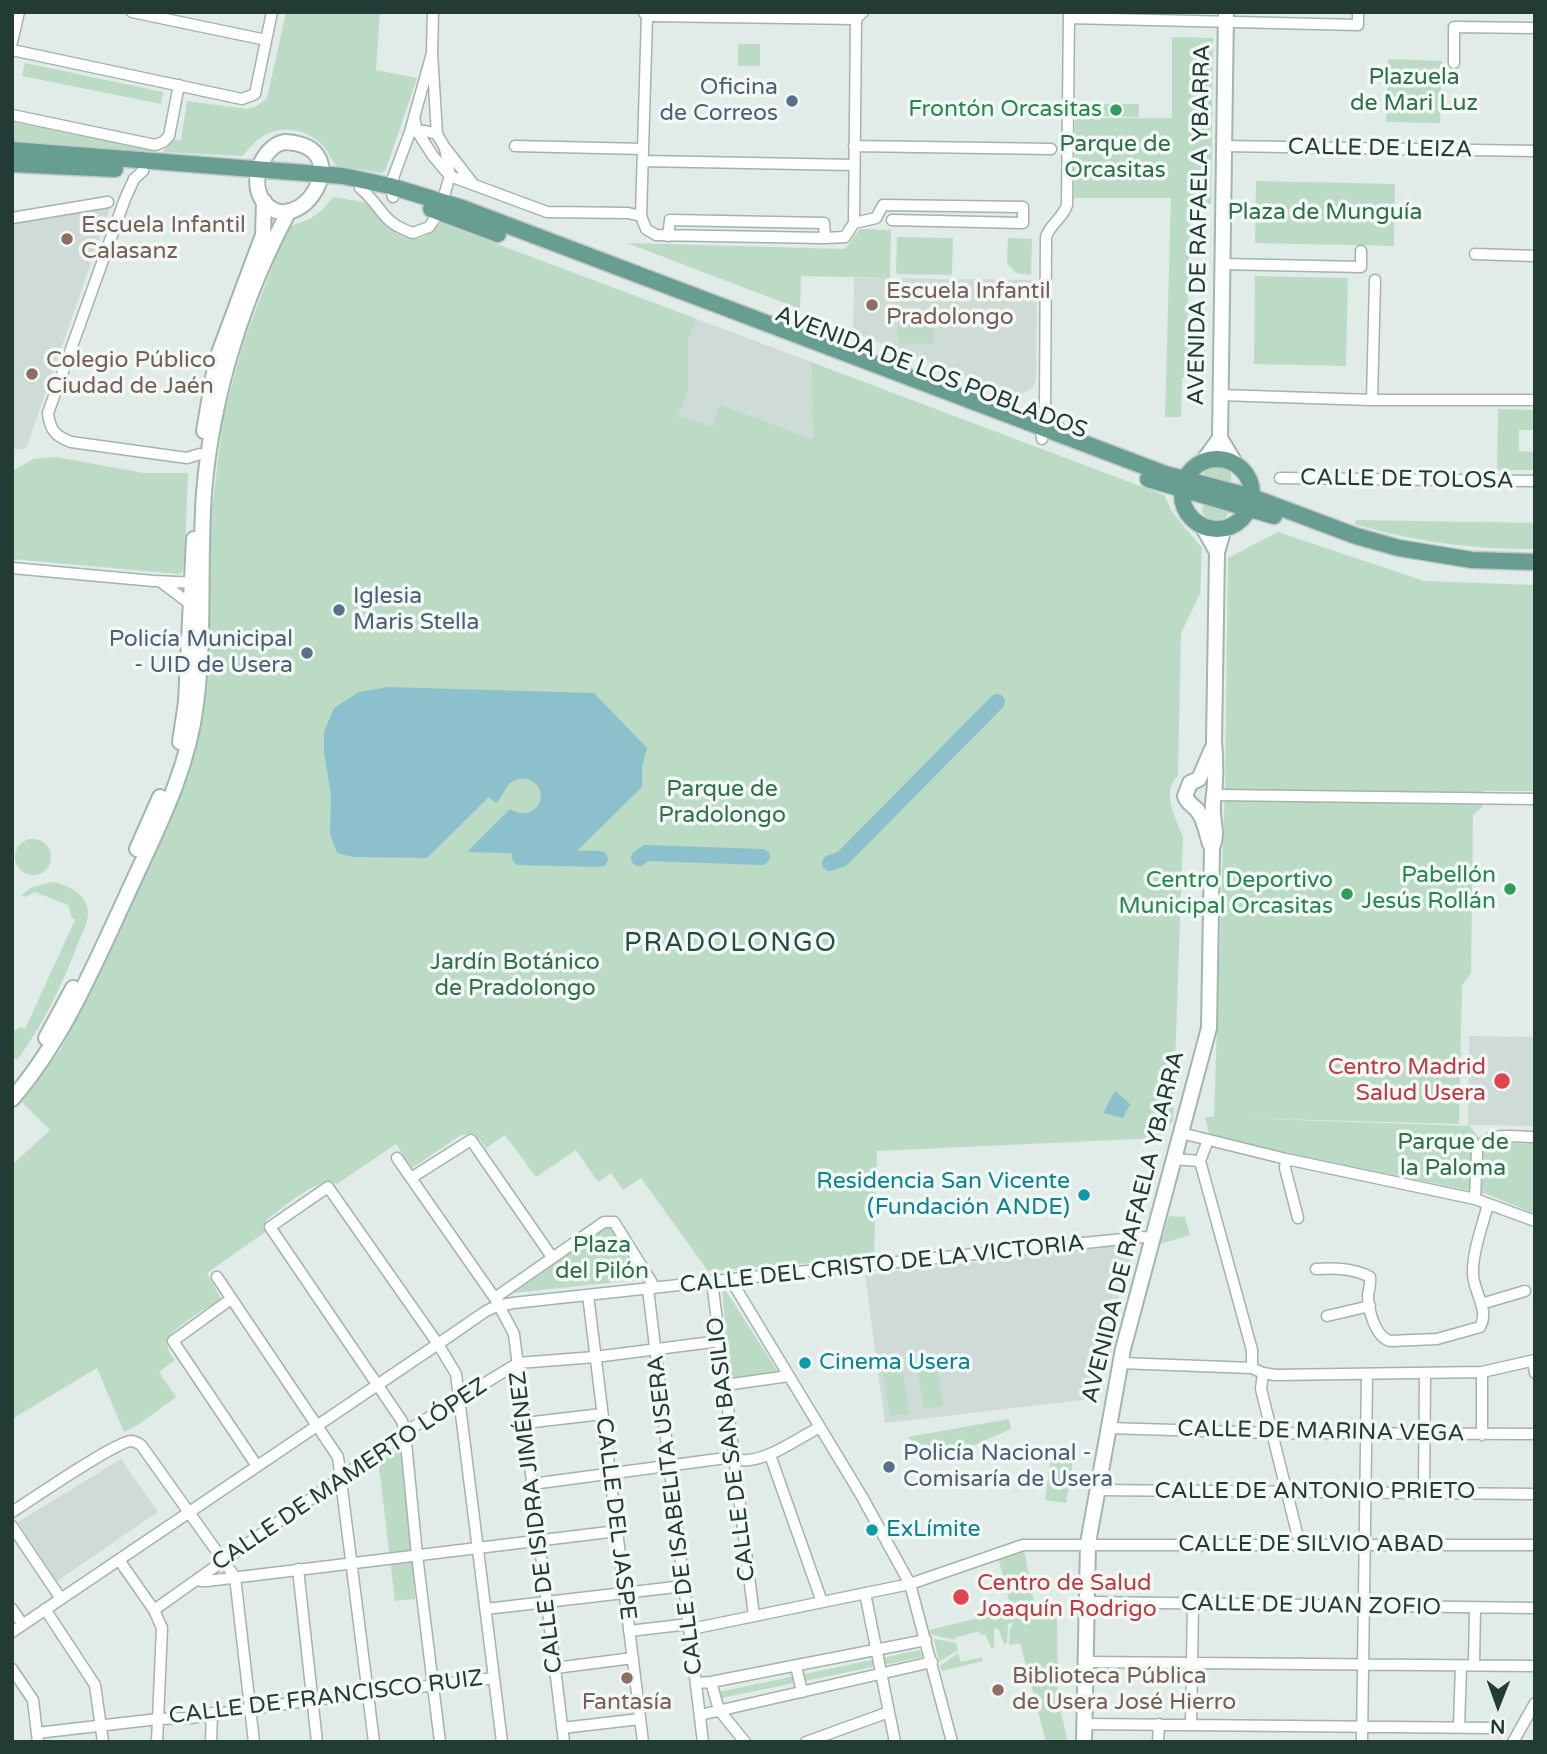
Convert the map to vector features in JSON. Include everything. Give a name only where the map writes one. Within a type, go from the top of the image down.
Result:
[{"type":"main road","name":"AVENIDA DE LOS POBLADOS","points":[[12,150],[259,175]]},
{"type":"main road","name":"AVENIDA DE LOS POBLADOS","points":[[12,163],[321,179],[360,188],[392,191]]},
{"type":"main road","name":"AVENIDA DE LOS POBLADOS","points":[[321,179],[343,176],[440,207],[1041,422],[1182,484],[1419,553],[1472,560],[1535,562]]},
{"type":"main road","name":"AVENIDA DE LOS POBLADOS","points":[[440,207],[1007,414],[1041,422],[1068,437],[1165,474],[1182,484]]},
{"type":"main road","points":[[1204,460],[1214,458],[1235,463]]},
{"type":"main road","name":"AVENIDA DE RAFAELA YBARRA","points":[[1182,484],[1192,467],[1204,460]]},
{"type":"main road","name":"AVENIDA DE RAFAELA YBARRA","points":[[1235,463],[1245,472],[1251,484],[1251,502]]},
{"type":"main road","points":[[1182,484],[1182,505],[1190,518],[1203,527],[1224,528],[1234,524],[1251,502]]},
{"type":"main road","name":"AVENIDA DE LOS POBLADOS","points":[[1251,502],[1353,545],[1417,562],[1535,571]]},
{"type":"street","points":[[13,37],[19,12]]},
{"type":"street","points":[[132,12],[267,40]]},
{"type":"street","points":[[12,50],[242,99],[256,94],[272,12]]},
{"type":"street","points":[[433,12],[436,134],[475,185]]},
{"type":"street","points":[[1041,422],[1046,237],[1048,230],[1064,213],[1067,205],[1069,15],[1226,17],[1358,24],[1358,12]]},
{"type":"street","points":[[645,14],[860,16],[853,165],[854,223],[845,237],[656,236],[646,229],[641,216],[645,14]]},
{"type":"street","name":"AVENIDA DE RAFAELA YBARRA","points":[[1226,17],[1220,438],[1235,463]]},
{"type":"street","points":[[1454,63],[1454,27],[1535,28]]},
{"type":"street","points":[[392,191],[414,131],[414,117],[432,53]]},
{"type":"street","points":[[12,115],[155,145],[169,136],[179,85]]},
{"type":"street","points":[[414,131],[436,134]]},
{"type":"street","points":[[414,131],[450,176],[547,212],[628,213],[641,216]]},
{"type":"street","points":[[284,142],[294,142],[311,150],[320,165],[321,179],[307,202],[289,211],[274,210],[264,201],[260,192],[259,175],[271,146],[284,142]]},
{"type":"street","points":[[515,146],[643,149]]},
{"type":"street","points":[[854,146],[1051,149]]},
{"type":"street","name":"CALLE DE LEIZA","points":[[1225,146],[1535,151]]},
{"type":"street","points":[[360,188],[397,228],[414,233],[429,226],[440,207],[450,176],[445,148]]},
{"type":"street","points":[[643,161],[853,165]]},
{"type":"street","points":[[143,171],[134,179],[125,199],[48,413],[50,427],[58,437],[71,442],[187,458],[200,454]]},
{"type":"street","points":[[12,1099],[35,1071],[66,1023],[160,821],[180,774],[191,737],[197,702],[196,583],[200,454],[216,361],[263,235],[264,201]]},
{"type":"street","points":[[12,218],[108,202]]},
{"type":"street","points":[[854,223],[876,218],[883,205],[1023,208],[1023,223],[892,220]]},
{"type":"street","points":[[12,1085],[50,1031],[87,961],[170,774],[181,737],[186,702],[190,603],[196,583],[210,448],[227,365],[257,274],[289,211]]},
{"type":"street","points":[[668,236],[670,220],[684,220],[824,222],[825,238]]},
{"type":"street","points":[[1223,264],[1361,267],[1361,251]]},
{"type":"street","points":[[1475,254],[1535,256]]},
{"type":"street","points":[[1372,400],[1375,280]]},
{"type":"street","points":[[1220,395],[1372,400],[1535,400]]},
{"type":"street","name":"AVENIDA DE RAFAELA YBARRA","points":[[1204,460],[1220,438]]},
{"type":"street","name":"CALLE DE TOLOSA","points":[[1280,478],[1535,481]]},
{"type":"street","points":[[1203,527],[1217,552]]},
{"type":"street","name":"AVENIDA DE RAFAELA YBARRA","points":[[1212,848],[1216,840],[1214,796],[1217,768],[1214,741],[1217,552],[1224,528]]},
{"type":"street","points":[[12,568],[196,583]]},
{"type":"street","points":[[161,582],[190,603]]},
{"type":"street","name":"AVENIDA DE RAFAELA YBARRA","points":[[1084,1742],[1088,1543],[1096,1490],[1120,1363],[1209,1028],[1212,848],[1207,828],[1185,796],[1190,783],[1199,779],[1214,741]]},
{"type":"street","points":[[1196,809],[1208,808],[1214,796],[1211,783],[1199,779]]},
{"type":"street","points":[[1214,796],[1535,799]]},
{"type":"street","points":[[1181,1133],[1286,1159],[1475,1199],[1535,1221]]},
{"type":"street","points":[[1475,1199],[1476,1150],[1480,1143],[1493,1137],[1535,1137]]},
{"type":"street","points":[[411,1178],[471,1140],[552,1257]]},
{"type":"street","points":[[1208,1140],[1200,1161],[1252,1350],[1252,1368]]},
{"type":"street","points":[[1200,1161],[1212,1147],[1225,1145]]},
{"type":"street","points":[[397,1158],[497,1303]]},
{"type":"street","points":[[1174,1159],[1200,1161]]},
{"type":"street","points":[[1286,1159],[1285,1168],[1298,1218]]},
{"type":"street","points":[[440,1742],[402,1421],[270,1227],[328,1187],[456,1374],[502,1742]]},
{"type":"street","points":[[1316,1269],[1359,1271],[1370,1277],[1370,1306],[1382,1339],[1437,1339],[1480,1327],[1483,1322],[1481,1304],[1472,1271],[1488,1204]]},
{"type":"street","name":"CALLE DEL CRISTO DE LA VICTORIA","points":[[497,1303],[499,1294],[604,1222],[614,1222],[652,1283],[650,1289]]},
{"type":"street","name":"CALLE DEL CRISTO DE LA VICTORIA","points":[[12,1632],[497,1303],[1139,1238],[1152,1239]]},
{"type":"street","points":[[216,1277],[338,1457],[374,1742]]},
{"type":"street","points":[[733,1279],[734,1285],[875,1518],[911,1584],[952,1742]]},
{"type":"street","name":"CALLE DE SAN BASILIO","points":[[712,1281],[754,1616]]},
{"type":"street","name":"CALLE DE ISABELITA USERA","points":[[650,1289],[703,1742]]},
{"type":"street","points":[[1481,1304],[1525,1291]]},
{"type":"street","name":"CALLE DEL JASPE","points":[[588,1295],[643,1742]]},
{"type":"street","points":[[231,1299],[173,1341],[257,1466]]},
{"type":"street","name":"CALLE DE ISIDRA JIMÉNEZ","points":[[497,1303],[514,1334],[564,1742]]},
{"type":"street","points":[[1327,1316],[1370,1306]]},
{"type":"street","name":"CALLE DE MAMERTO LÓPEZ","points":[[154,1610],[405,1432],[518,1363],[595,1357],[720,1341]]},
{"type":"street","points":[[1120,1363],[1252,1368],[1275,1375],[1367,1375],[1482,1372],[1534,1361],[1535,1373]]},
{"type":"street","points":[[1482,1372],[1482,1435]]},
{"type":"street","points":[[1263,1373],[1261,1389],[1300,1545]]},
{"type":"street","points":[[1424,1493],[1425,1374]]},
{"type":"street","points":[[1362,1742],[1367,1375]]},
{"type":"street","points":[[725,1385],[789,1376]]},
{"type":"street","points":[[525,1423],[602,1414]]},
{"type":"street","points":[[532,1484],[734,1459],[746,1461],[771,1455],[778,1448],[820,1427]]},
{"type":"street","name":"CALLE DE MARINA VEGA","points":[[1108,1429],[1535,1434]]},
{"type":"street","points":[[12,1512],[127,1442],[134,1441],[141,1445],[235,1577],[254,1742]]},
{"type":"street","points":[[771,1455],[822,1602]]},
{"type":"street","name":"CALLE DE ANTONIO PRIETO","points":[[1096,1490],[1535,1494]]},
{"type":"street","points":[[12,1527],[61,1599]]},
{"type":"street","points":[[199,1578],[201,1581],[207,1581],[617,1531]]},
{"type":"street","name":"CALLE DE SILVIO ABAD","points":[[629,1631],[689,1624],[696,1628],[911,1584],[1014,1547],[1088,1543],[1535,1545]]},
{"type":"street","points":[[119,1560],[154,1610],[162,1628],[157,1742]]},
{"type":"street","points":[[298,1569],[317,1742]]},
{"type":"street","points":[[486,1609],[684,1586]]},
{"type":"street","points":[[865,1593],[895,1742]]},
{"type":"street","name":"CALLE DE JUAN ZOFIO","points":[[1087,1602],[1535,1608]]},
{"type":"street","points":[[1191,1724],[1193,1604]]},
{"type":"street","points":[[1474,1665],[1475,1608]]},
{"type":"street","points":[[12,1609],[23,1625]]},
{"type":"street","points":[[45,1609],[95,1685],[103,1742]]},
{"type":"street","points":[[696,1683],[926,1640]]},
{"type":"street","points":[[555,1668],[633,1658]]},
{"type":"street","points":[[700,1715],[932,1662]]},
{"type":"street","points":[[1085,1662],[1535,1666]]},
{"type":"street","points":[[796,1665],[802,1692]]},
{"type":"street","points":[[1459,1727],[1461,1665]]},
{"type":"street","points":[[12,1669],[33,1700],[38,1738]]},
{"type":"street","name":"CALLE DE FRANCISCO RUIZ","points":[[38,1738],[101,1725],[190,1717],[494,1678]]},
{"type":"street","points":[[711,1682],[719,1710],[745,1742]]},
{"type":"street","points":[[1513,1742],[1535,1703]]},
{"type":"street","points":[[806,1742],[889,1712]]},
{"type":"street","points":[[211,1742],[212,1713]]},
{"type":"street","points":[[562,1728],[640,1719]]},
{"type":"street","points":[[1085,1724],[1492,1728]]},
{"type":"street","points":[[1158,1724],[1158,1742]]},
{"type":"shaded area","name":"Colegio Público Ciudad de Jaén","points":[[110,208],[26,449],[12,449],[12,224]]},
{"type":"shaded area","points":[[854,278],[1037,280],[1036,381],[1032,388],[1016,397],[853,332]]},
{"type":"shaded area","points":[[697,319],[811,362],[813,439],[721,404],[712,426],[678,416],[688,391],[688,338]]},
{"type":"shaded area","name":"Centro Madrid Salud Usera","points":[[1469,1036],[1535,1037],[1535,1126],[1468,1125]]},
{"type":"shaded area","points":[[1136,1243],[1104,1341],[1091,1399],[885,1423],[865,1275]]},
{"type":"shaded area","points":[[121,1459],[158,1512],[57,1581],[18,1522]]},
{"type":"green space","points":[[286,12],[380,12],[376,70],[417,78],[386,169],[382,173],[337,166],[318,141],[303,132],[287,129],[263,136],[242,156],[163,152],[173,140],[181,140],[187,101],[247,109],[267,99]]},
{"type":"green space","name":"Parque de Orcasitas","points":[[1172,37],[1213,38],[1211,203],[1190,220],[1187,337],[1203,353],[1202,378],[1182,377],[1181,417],[1165,417],[1171,198],[1074,198],[1075,118],[1172,118]]},
{"type":"green space","points":[[738,44],[760,44],[760,66],[738,66]]},
{"type":"green space","name":"Plazuela de Mari Luz","points":[[1388,59],[1442,61],[1440,123],[1386,122]]},
{"type":"green space","points":[[25,63],[163,92],[161,104],[22,76]]},
{"type":"green space","name":"Frontón Orcasitas","points":[[1094,104],[1139,104],[1139,117],[1094,116]]},
{"type":"green space","points":[[12,122],[155,150],[156,152],[13,141]]},
{"type":"green space","name":"Plaza de Munguía","points":[[1256,181],[1395,184],[1394,246],[1255,243]]},
{"type":"green space","name":"Parque de Pradolongo","points":[[333,197],[370,203],[385,224],[406,238],[423,237],[441,223],[697,319],[688,338],[688,391],[678,416],[712,426],[720,404],[813,439],[811,362],[1164,495],[1172,512],[1202,548],[1200,594],[1181,633],[1178,776],[1170,789],[1171,805],[1183,837],[1173,1121],[1158,1138],[877,1151],[874,1258],[708,1271],[641,1178],[623,1190],[611,1173],[598,1182],[576,1150],[536,1177],[505,1135],[486,1148],[476,1136],[461,1135],[412,1168],[396,1144],[337,1184],[320,1184],[300,1194],[266,1220],[265,1232],[207,1273],[221,1299],[183,1323],[171,1335],[168,1346],[175,1360],[159,1372],[176,1397],[139,1424],[124,1432],[97,1368],[12,1419],[12,1165],[50,1130],[22,1102],[61,1049],[168,827],[198,736],[211,519],[223,418],[244,341],[282,241],[291,226],[310,219]]},
{"type":"green space","points":[[860,229],[891,230],[890,278],[801,276],[800,309],[627,243],[845,249]]},
{"type":"green space","points":[[897,237],[953,238],[952,275],[896,274]]},
{"type":"green space","points":[[1008,238],[1032,239],[1031,275],[1016,273],[1007,263]]},
{"type":"green space","points":[[1255,276],[1348,278],[1346,366],[1254,364]]},
{"type":"green space","points":[[898,320],[933,320],[933,344],[898,343]]},
{"type":"green space","points":[[1498,409],[1535,410],[1535,430],[1519,430],[1519,451],[1535,452],[1535,470],[1497,470]]},
{"type":"green space","points":[[56,457],[144,473],[188,473],[183,571],[178,574],[12,559],[12,471],[34,459]]},
{"type":"green space","points":[[1215,465],[1226,466],[1231,471],[1231,482],[1204,476],[1205,471]]},
{"type":"green space","points":[[1203,504],[1230,511],[1225,518],[1209,520],[1202,512]]},
{"type":"green space","points":[[1356,520],[1535,523],[1535,549],[1489,548],[1422,540],[1355,524]]},
{"type":"green space","name":"Centro Deportivo Municipal Orcasitas","points":[[1278,532],[1424,581],[1535,585],[1535,791],[1483,791],[1482,807],[1473,815],[1471,973],[1462,986],[1459,1124],[1238,1118],[1470,1126],[1481,1141],[1535,1144],[1535,1214],[1487,1194],[1210,1138],[1205,1117],[1214,1117],[1225,785],[1228,558]]},
{"type":"green space","points":[[33,839],[46,844],[51,857],[46,870],[33,875],[20,870],[15,857],[20,844]]},
{"type":"green space","points":[[52,882],[64,885],[84,899],[88,910],[87,919],[51,1005],[17,1060],[12,1056],[12,1033],[20,1027],[25,1029],[75,920],[68,905],[35,892],[21,896],[30,888]]},
{"type":"green space","points":[[1169,1216],[1185,1217],[1190,1235],[1160,1244]]},
{"type":"green space","name":"Plaza del Pilón","points":[[607,1227],[611,1228],[644,1279],[513,1293]]},
{"type":"green space","points":[[722,1285],[778,1372],[729,1379]]},
{"type":"green space","points":[[937,1364],[943,1406],[924,1409],[917,1367]]},
{"type":"green space","points":[[902,1366],[909,1414],[890,1416],[882,1369]]},
{"type":"green space","points":[[1009,1419],[1011,1429],[933,1463],[908,1437]]},
{"type":"green space","points":[[406,1441],[415,1599],[395,1601],[378,1458]]},
{"type":"green space","points":[[1051,1457],[1073,1460],[1066,1503],[1045,1500]]},
{"type":"green space","points":[[1023,1545],[1036,1613],[1057,1609],[1058,1700],[1068,1742],[1046,1742],[1020,1643],[1009,1645],[1010,1629],[1014,1622],[1008,1624],[1007,1643],[1004,1644],[999,1630],[994,1628],[994,1647],[991,1648],[986,1635],[980,1635],[979,1631],[955,1640],[930,1634],[929,1630],[1011,1610],[997,1552]]},
{"type":"green space","points":[[934,1639],[956,1643],[958,1650],[939,1662]]},
{"type":"green space","points":[[920,1650],[922,1657],[721,1698],[719,1692]]},
{"type":"green space","points":[[958,1653],[961,1662],[982,1657],[983,1661],[942,1671],[940,1666]]},
{"type":"water","points":[[1146,164],[1152,165],[1154,170],[1149,181],[1117,181],[1126,167],[1136,172]]},
{"type":"water","points":[[388,687],[594,693],[647,748],[642,766],[642,787],[573,855],[467,852],[510,809],[528,813],[535,809],[541,796],[540,789],[535,783],[521,778],[510,783],[496,803],[489,797],[427,858],[353,857],[337,853],[330,833],[331,796],[324,752],[324,732],[334,708],[359,692]]},
{"type":"water","points":[[1115,1091],[1130,1104],[1123,1118],[1103,1113]]},
{"type":"waterway","points":[[830,863],[842,859],[997,702]]},
{"type":"waterway","points":[[639,858],[646,853],[762,857]]},
{"type":"waterway","points":[[520,854],[520,857],[600,859]]},
{"type":"place","name":"Oficina de Correos","points":[[792,101]]},
{"type":"place","name":"Frontón Orcasitas","points":[[1116,110]]},
{"type":"place","name":"Escuela Infantil Calasanz","points":[[67,239]]},
{"type":"place","name":"Escuela Infantil Pradolongo","points":[[872,305]]},
{"type":"place","name":"Colegio Público Ciudad de Jaén","points":[[32,374]]},
{"type":"place","name":"Iglesia Maris Stella","points":[[339,610]]},
{"type":"place","name":"Policía Municipal - UID de Usera","points":[[307,653]]},
{"type":"place","name":"Pabellón Jesús Rollán","points":[[1510,889]]},
{"type":"place","name":"Centro Deportivo Municipal Orcasitas","points":[[1347,894]]},
{"type":"place","name":"Centro Madrid Salud Usera","points":[[1502,1081]]},
{"type":"place","name":"Residencia San Vicente (Fundación ANDE)","points":[[1084,1195]]},
{"type":"place","name":"Cinema Usera","points":[[805,1363]]},
{"type":"place","name":"Policía Nacional - Comisaría de Usera","points":[[889,1467]]},
{"type":"place","name":"ExLímite","points":[[872,1530]]},
{"type":"place","name":"Centro de Salud Joaquín Rodrigo","points":[[961,1597]]},
{"type":"place","name":"Fantasía","points":[[627,1678]]},
{"type":"place","name":"Biblioteca Pública de Usera José Hierro","points":[[998,1690]]},
{"type":"district","name":"PRADOLONGO","points":[[731,944]]},
{"type":"park label","name":"Jardín Botánico de Pradolongo","points":[[515,976]]},
{"type":"park label","name":"Parque de la Paloma","points":[[1453,1156]]}]
